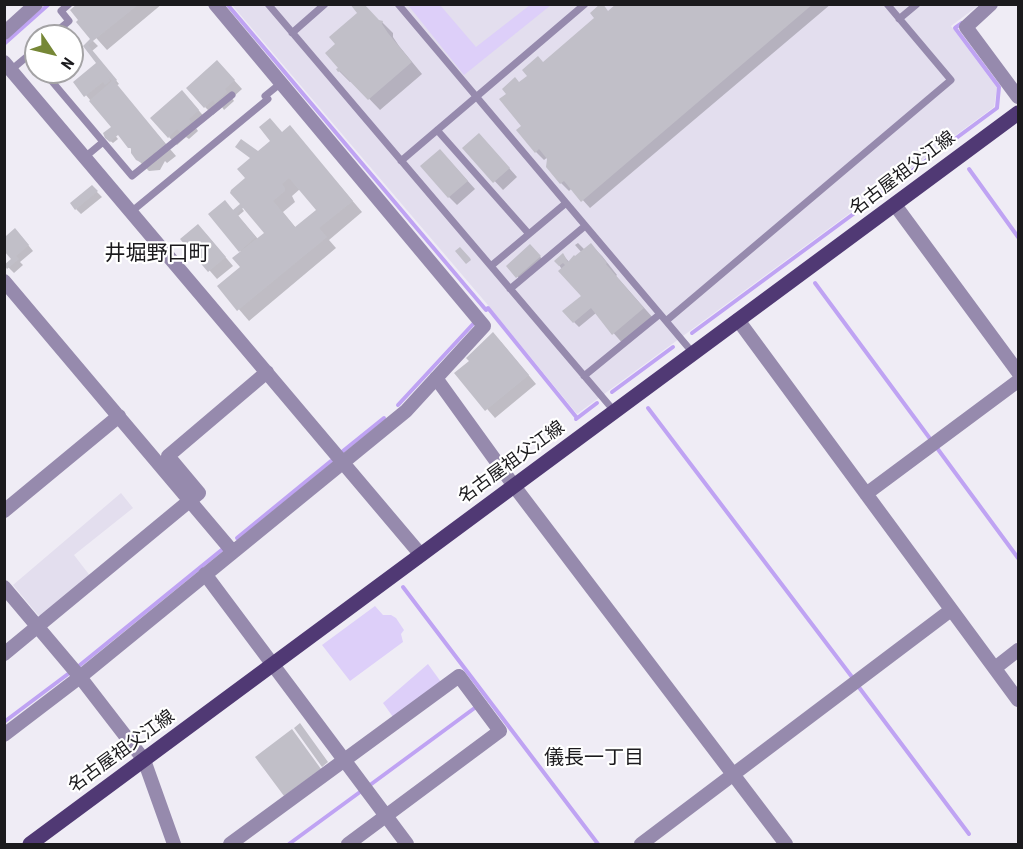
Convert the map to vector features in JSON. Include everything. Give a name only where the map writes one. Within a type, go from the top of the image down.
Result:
[{"type":"main road","name":"名古屋祖父江線","points":[[30,844],[1018,113]]},
{"type":"street","points":[[4,33],[36,4]]},
{"type":"street","points":[[4,735],[81,677],[406,411],[484,326],[215,4]]},
{"type":"street","points":[[991,4],[966,27],[1018,97]]},
{"type":"street","points":[[8,66],[421,555]]},
{"type":"street","points":[[895,205],[1018,372]]},
{"type":"street","points":[[7,288],[233,552]]},
{"type":"street","points":[[738,320],[1018,700]]},
{"type":"street","points":[[4,654],[199,493],[168,456],[267,372]]},
{"type":"street","points":[[436,378],[514,486],[786,844]]},
{"type":"street","points":[[866,494],[1018,381]]},
{"type":"street","points":[[4,510],[118,416]]},
{"type":"street","points":[[206,574],[407,844]]},
{"type":"street","points":[[4,587],[81,677],[144,760],[174,844]]},
{"type":"street","points":[[641,844],[951,610]]},
{"type":"street","points":[[995,668],[1018,650]]},
{"type":"street","points":[[230,844],[459,676],[500,731],[348,844]]},
{"type":"lane","points":[[65,24],[69,21],[61,11],[69,4]]},
{"type":"lane","points":[[268,4],[615,412]]},
{"type":"lane","points":[[292,33],[324,4]]},
{"type":"lane","points":[[398,4],[693,353]]},
{"type":"lane","points":[[401,161],[585,4]]},
{"type":"lane","points":[[666,321],[951,80],[887,4]]},
{"type":"lane","points":[[899,19],[917,4]]},
{"type":"lane","points":[[8,66],[24,57]]},
{"type":"lane","points":[[131,212],[268,99],[265,96],[281,83]]},
{"type":"lane","points":[[54,84],[132,176],[232,94]]},
{"type":"lane","points":[[437,130],[529,234]]},
{"type":"lane","points":[[85,157],[103,142]]},
{"type":"lane","points":[[491,266],[566,203]]},
{"type":"lane","points":[[510,289],[585,226]]},
{"type":"lane","points":[[585,376],[660,314]]},
{"type":"shaded area","points":[[232,5],[979,5],[951,26],[997,88],[994,107],[577,414],[487,304]]},
{"type":"shaded area","points":[[408,5],[440,5],[476,47],[530,5],[551,5],[464,75]]},
{"type":"shaded area","points":[[121,493],[133,508],[74,555],[91,577],[43,616],[38,615],[13,585]]},
{"type":"shaded area","points":[[375,606],[383,615],[396,618],[404,630],[401,634],[403,642],[350,681],[322,645]]},
{"type":"shaded area","points":[[428,664],[441,682],[393,717],[383,703]]},
{"type":"building","points":[[77,4],[139,4],[88,45],[166,144],[154,152],[149,160],[140,162],[136,160],[131,153],[131,148],[128,148],[118,135],[110,142],[105,138],[103,133],[111,127],[89,101],[112,81],[108,77],[110,81],[105,85],[103,82],[84,97],[74,84],[84,84],[84,73],[96,63],[84,47],[90,39],[84,32],[84,24],[78,24],[76,22],[78,20],[70,10]]},
{"type":"building","points":[[350,4],[364,4],[379,20],[383,21],[382,24],[388,33],[412,62],[368,100],[340,71],[338,72],[336,69],[338,68],[325,53],[335,44],[329,37],[357,13]]},
{"type":"building","points":[[603,4],[608,11],[616,4],[813,4],[581,202],[564,181],[560,184],[546,167],[547,159],[539,149],[535,153],[516,130],[521,126],[499,99],[506,94],[502,89],[515,77],[519,82],[527,76],[522,70],[538,56],[543,62],[594,18],[590,13]]},
{"type":"building","points":[[217,60],[235,80],[225,89],[227,92],[215,103],[213,100],[204,108],[186,88]]},
{"type":"building","points":[[182,90],[199,110],[180,132],[177,129],[168,138],[150,118]]},
{"type":"building","points":[[270,118],[282,132],[290,125],[353,201],[319,228],[327,237],[237,311],[217,286],[240,267],[232,258],[264,233],[243,208],[237,214],[256,237],[239,252],[208,214],[225,200],[233,210],[240,204],[230,193],[245,178],[237,169],[250,158],[235,147],[241,139],[258,151],[270,141],[259,127]],"holes":[[[289,178],[316,210],[295,227],[273,201],[285,191],[282,184]]]},
{"type":"building","points":[[479,133],[510,168],[493,183],[462,148]]},
{"type":"building","points":[[440,149],[468,181],[448,198],[420,166]]},
{"type":"building","points":[[92,185],[98,191],[75,210],[70,203]]},
{"type":"building","points":[[198,224],[226,257],[208,272],[180,239]]},
{"type":"building","points":[[15,228],[29,245],[16,256],[19,259],[7,269],[4,265],[11,259],[4,251],[4,234],[6,236]]},
{"type":"building","points":[[591,243],[644,308],[612,335],[591,308],[573,323],[562,311],[581,296],[558,271],[565,265],[563,263],[559,266],[554,261],[563,253],[568,262]]},
{"type":"building","points":[[530,244],[541,256],[516,278],[506,266]]},
{"type":"building","points":[[460,247],[471,260],[466,264],[455,251]]},
{"type":"building","points":[[493,332],[529,375],[485,411],[454,373],[469,361],[466,358]]},
{"type":"building","points":[[300,723],[328,762],[322,767],[294,728]]},
{"type":"building","points":[[292,729],[321,769],[284,796],[255,757]]},
{"type":"waterway","points":[[4,44],[49,4]]},
{"type":"waterway","points":[[227,4],[486,310],[488,308],[577,418]]},
{"type":"waterway","points":[[692,333],[997,108],[999,87],[955,28],[962,23]]},
{"type":"waterway","points":[[969,169],[1018,237]]},
{"type":"waterway","points":[[815,283],[931,440]]},
{"type":"waterway","points":[[398,405],[474,323]]},
{"type":"waterway","points":[[612,392],[673,347]]},
{"type":"waterway","points":[[576,419],[597,403]]},
{"type":"waterway","points":[[648,408],[852,677]]},
{"type":"waterway","points":[[343,451],[384,418]]},
{"type":"waterway","points":[[937,448],[1018,558]]},
{"type":"waterway","points":[[237,538],[331,461]]},
{"type":"waterway","points":[[80,665],[224,548]]},
{"type":"waterway","points":[[403,587],[598,844]]},
{"type":"waterway","points":[[4,722],[68,674]]},
{"type":"waterway","points":[[858,686],[969,834]]},
{"type":"waterway","points":[[370,785],[476,707]]},
{"type":"waterway","points":[[289,844],[360,792]]},
{"type":"district","name":"井堀野口町","points":[[157,255]]},
{"type":"district","name":"儀長一丁目","points":[[594,759]]}]
